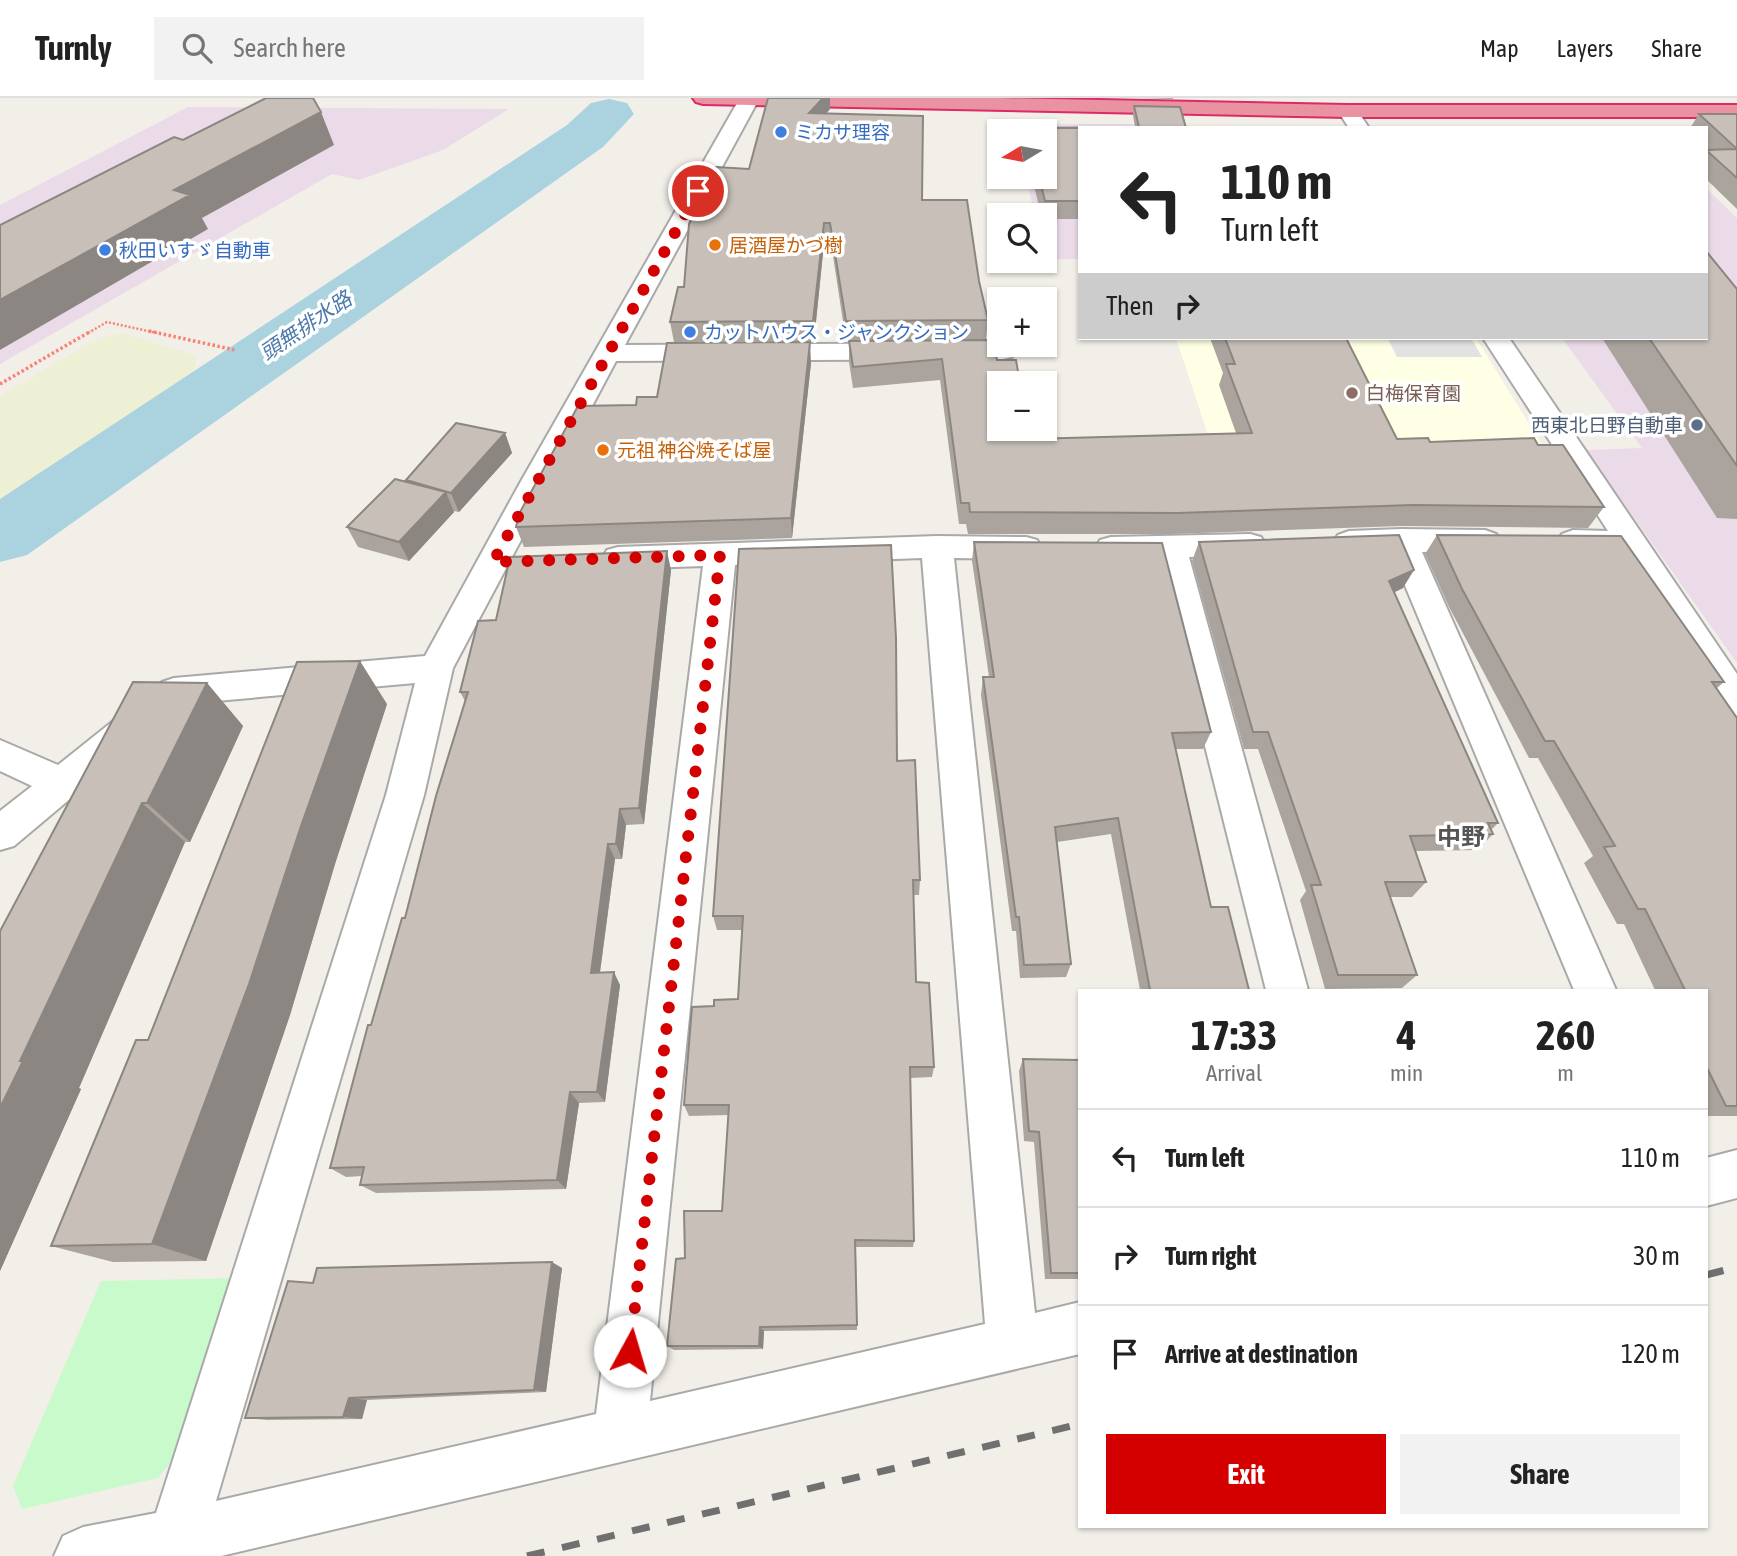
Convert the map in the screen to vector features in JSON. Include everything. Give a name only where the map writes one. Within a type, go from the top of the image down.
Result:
[{"type":"highway","points":[[703,98],[1353,120],[1737,111]]},
{"type":"street","points":[[177,1538],[405,795],[436,668],[507,561],[608,352],[749,99]]},
{"type":"street","points":[[1497,340],[1737,702]]},
{"type":"street","points":[[608,352],[987,351]]},
{"type":"street","points":[[1320,543],[1401,540],[1509,541]]},
{"type":"street","points":[[1401,540],[1595,989]]},
{"type":"street","points":[[1549,541],[1630,542]]},
{"type":"street","points":[[587,559],[937,547],[1171,548],[1279,544]]},
{"type":"street","points":[[937,547],[1012,1343]]},
{"type":"street","points":[[1171,548],[1287,989]]},
{"type":"street","points":[[620,1434],[720,555]]},
{"type":"street","points":[[0,834],[174,691],[436,668]]},
{"type":"street","points":[[0,755],[62,783]]},
{"type":"street","points":[[1708,1181],[1737,1174]]},
{"type":"street","points":[[83,1556],[177,1538],[1078,1328]]},
{"type":"path","points":[[0,384],[107,322],[235,350]]},
{"type":"shaded area","points":[[188,107],[509,109],[443,150],[359,180],[332,174],[0,364],[0,205]]},
{"type":"shaded area","points":[[1057,124],[1133,124],[1078,126],[1078,259],[1057,259],[1057,203],[1032,203],[1029,189],[1057,189]]},
{"type":"shaded area","points":[[1708,190],[1737,218],[1737,663],[1586,450],[1642,448],[1563,340],[1708,340]]},
{"type":"shaded area","points":[[122,333],[195,355],[196,367],[171,398],[0,510],[0,396],[81,348],[102,338]]},
{"type":"shaded area","name":"白梅保育園","points":[[1177,340],[1477,340],[1544,448],[1213,450]]},
{"type":"shaded area","points":[[1388,340],[1472,340],[1482,357],[1397,357]]},
{"type":"green space","points":[[242,1278],[186,1442],[158,1478],[22,1509],[13,1486],[101,1281]]},
{"type":"building","points":[[266,98],[313,98],[321,112],[174,190],[190,195],[0,300],[0,225],[174,137],[183,140]]},
{"type":"building","points":[[768,98],[823,98],[809,113],[923,116],[922,200],[967,200],[987,320],[846,321],[830,223],[824,223],[813,321],[670,322],[678,287],[684,287],[689,224],[716,167],[749,169]]},
{"type":"building","points":[[1134,106],[1180,107],[1185,126],[1139,126]]},
{"type":"building","points":[[1699,114],[1737,114],[1737,149]]},
{"type":"building","points":[[1057,128],[1078,128],[1078,201],[1045,201],[1042,189],[1057,189]]},
{"type":"building","points":[[1737,149],[1737,178],[1708,152]]},
{"type":"building","points":[[1708,253],[1737,289],[1737,466],[1650,340],[1708,340]]},
{"type":"building","points":[[987,340],[987,357],[1016,360],[1018,371],[987,371],[987,441],[1057,441],[1057,438],[1252,433],[1226,364],[1235,364],[1226,340],[1347,340],[1397,439],[1428,438],[1430,442],[1534,438],[1538,445],[1563,445],[1604,507],[1413,505],[1178,513],[970,512],[969,503],[961,503],[942,359],[853,367],[849,341]]},
{"type":"building","points":[[810,342],[791,518],[516,527],[519,514],[578,406],[636,405],[637,397],[657,397],[667,343]]},
{"type":"building","points":[[456,423],[505,433],[451,493],[406,480]]},
{"type":"building","points":[[395,479],[446,492],[399,542],[347,527]]},
{"type":"building","points":[[1399,535],[1414,570],[1389,581],[1498,823],[1488,823],[1493,834],[1410,836],[1426,882],[1385,882],[1417,975],[1338,975],[1311,885],[1321,885],[1268,732],[1253,732],[1199,542]]},
{"type":"building","points":[[1437,535],[1621,536],[1724,682],[1712,682],[1737,718],[1737,1106],[1726,1106],[1708,1070],[1708,989],[1685,989],[1645,909],[1638,909],[1604,847],[1615,846],[1554,741],[1545,741],[1462,589]]},
{"type":"building","points":[[974,542],[1162,543],[1211,732],[1172,733],[1211,907],[1228,907],[1249,989],[1150,989],[1118,818],[1055,827],[1071,964],[1024,965],[983,677],[994,677]]},
{"type":"building","points":[[891,545],[896,638],[897,761],[915,760],[920,880],[913,880],[916,982],[929,983],[934,1067],[910,1067],[914,1241],[855,1240],[857,1325],[760,1327],[759,1346],[667,1346],[676,1259],[685,1258],[684,1211],[722,1211],[729,1105],[684,1105],[692,1007],[714,1006],[714,1000],[738,999],[743,916],[713,916],[739,549]]},
{"type":"building","points":[[667,551],[639,808],[620,809],[616,844],[608,844],[591,973],[614,972],[597,1092],[570,1092],[557,1180],[360,1185],[364,1167],[330,1168],[368,1025],[371,1025],[402,918],[405,918],[436,796],[468,692],[460,692],[478,621],[496,620],[510,557]]},
{"type":"building","points":[[360,661],[301,826],[249,984],[152,1244],[51,1246],[136,1040],[148,1040],[297,662]]},
{"type":"building","points":[[133,682],[207,683],[147,803],[142,803],[0,1108],[0,931]]},
{"type":"building","points":[[1023,1059],[1078,1060],[1078,1273],[1051,1273],[1039,1132],[1029,1131]]},
{"type":"building","points":[[552,1262],[534,1390],[349,1398],[343,1417],[245,1418],[288,1281],[313,1283],[317,1268]]},
{"type":"waterway","name":"頭無排水路","points":[[0,536],[585,136],[609,114]]},
{"type":"railway","points":[[1708,1274],[1737,1267]]},
{"type":"railway","points":[[527,1556],[1078,1424]]},
{"type":"place","name":"ミカサ理容","points":[[781,132]]},
{"type":"place","name":"居酒屋かづ樹","points":[[715,245]]},
{"type":"place","name":"秋田いすゞ自動車","points":[[105,250]]},
{"type":"place","name":"カットハウス・ジャンクション","points":[[690,332]]},
{"type":"place","name":"白梅保育園","points":[[1352,393]]},
{"type":"place","name":"西東北日野自動車","points":[[1697,425]]},
{"type":"place","name":"元祖 神谷焼そば屋","points":[[603,450]]},
{"type":"district","name":"中野","points":[[1461,837]]},
{"type":"route","points":[[630,1351],[720,555],[493,562],[698,191]]}]
